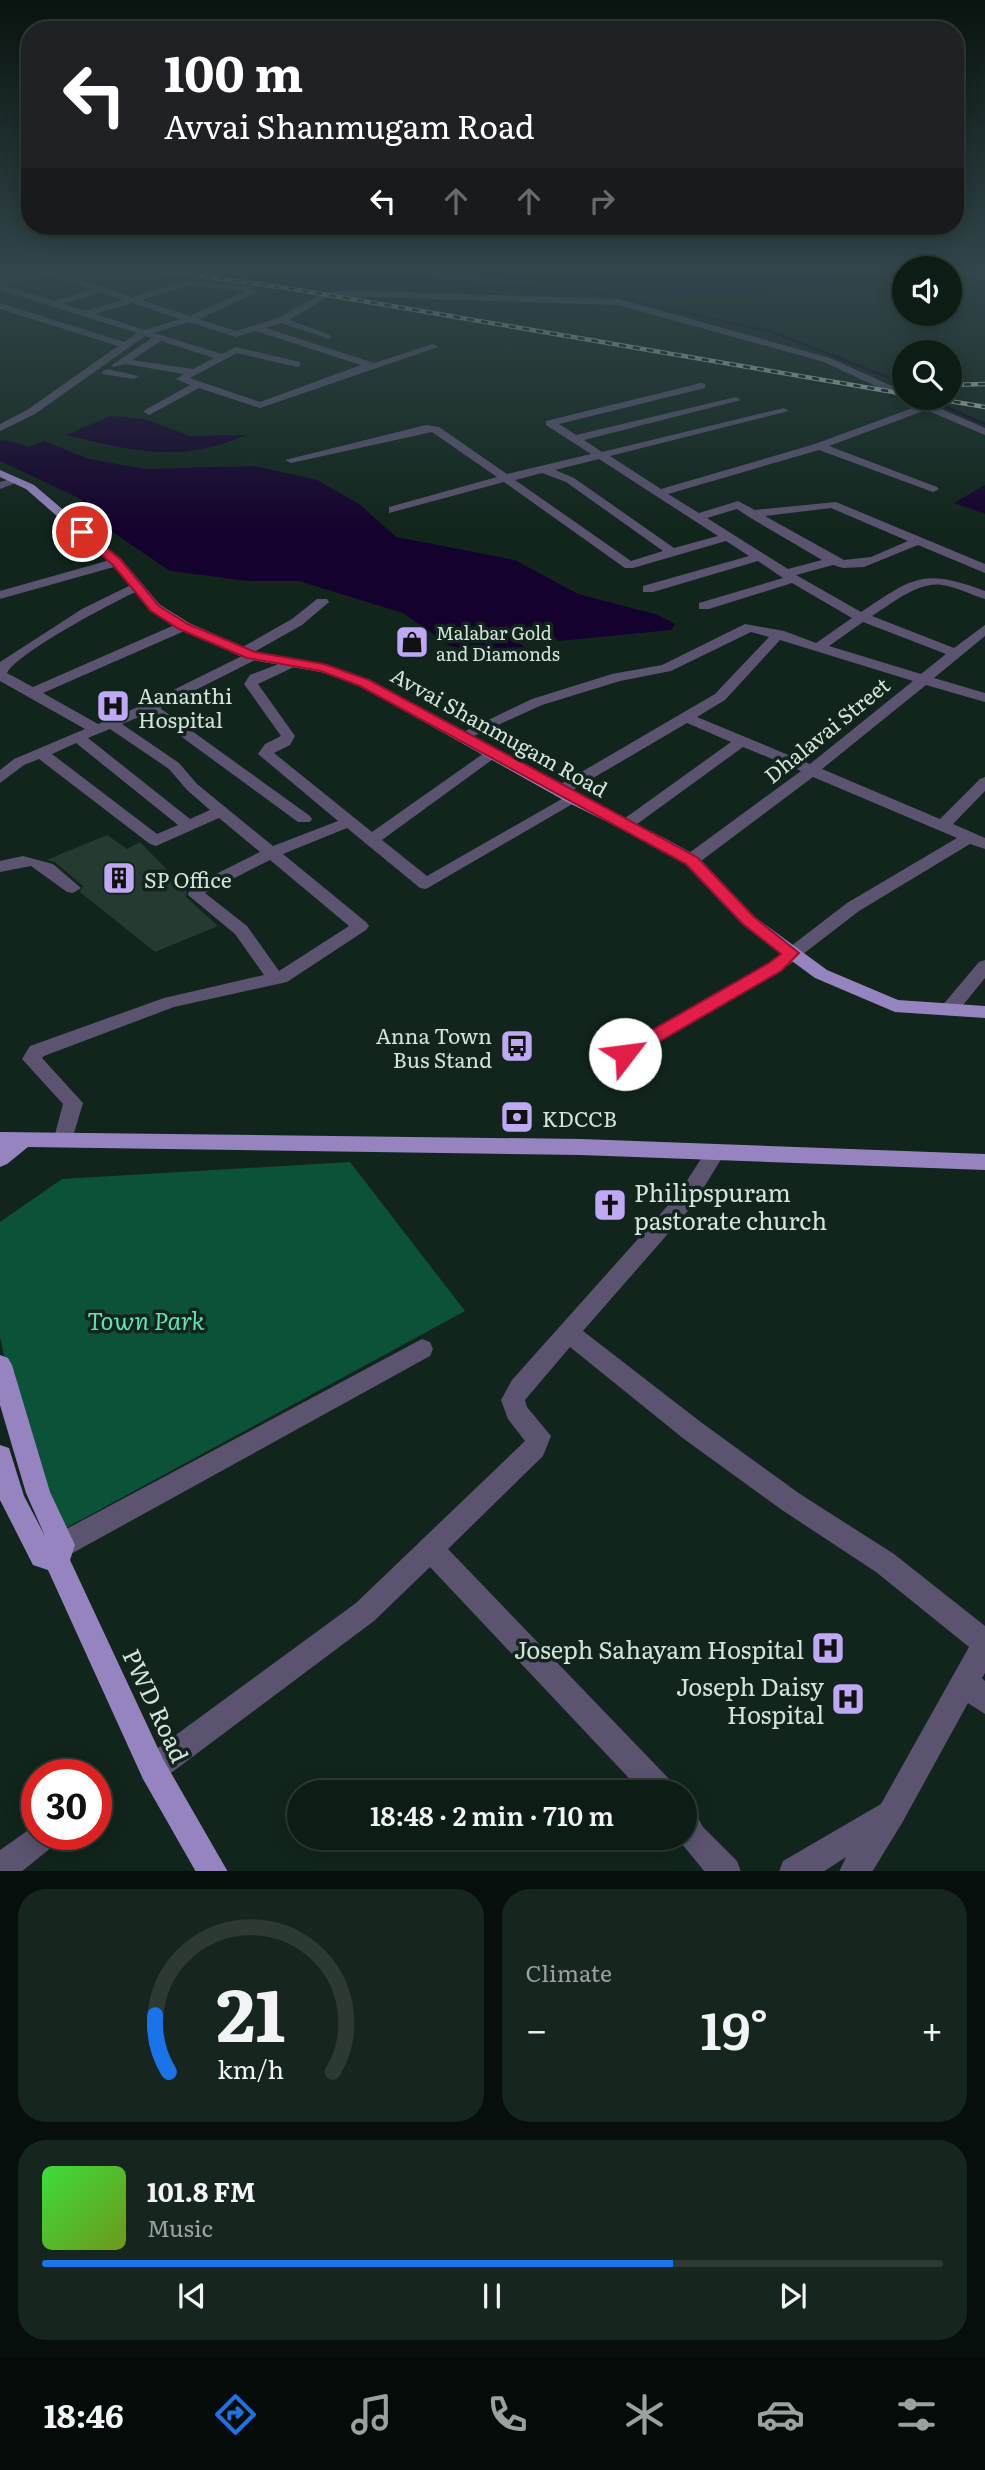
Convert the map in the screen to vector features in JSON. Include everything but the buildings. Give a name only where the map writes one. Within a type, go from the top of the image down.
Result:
[{"type":"main road","name":"Avvai Shanmugam Road","points":[[0,473],[30,487],[117,562],[155,608],[184,626],[248,654],[289,664],[324,668],[365,683],[567,795],[627,824],[691,860],[749,921],[821,974],[895,1006],[985,1012]]},
{"type":"main road","points":[[0,1139],[581,1147],[985,1163]]},
{"type":"main road","points":[[0,1159],[24,1139]]},
{"type":"main road","name":"PWD Road","points":[[0,1366],[54,1554],[153,1769],[213,1871]]},
{"type":"main road","name":"PWD Road","points":[[0,1456],[6,1493],[54,1554]]},
{"type":"street","points":[[0,428],[22,418],[106,358]]},
{"type":"street","points":[[107,372],[126,358]]},
{"type":"street","points":[[218,358],[181,379],[195,386],[252,403],[267,404],[370,365]]},
{"type":"street","points":[[275,358],[297,364]]},
{"type":"street","points":[[350,358],[383,366],[403,358]]},
{"type":"street","points":[[821,358],[892,390]]},
{"type":"street","points":[[122,361],[193,372]]},
{"type":"street","points":[[91,370],[134,376]]},
{"type":"street","points":[[149,412],[195,386]]},
{"type":"street","points":[[701,386],[550,423],[657,494],[860,617],[953,652]]},
{"type":"street","points":[[574,439],[736,400]]},
{"type":"street","points":[[657,494],[819,446],[913,410]]},
{"type":"street","points":[[937,410],[985,432]]},
{"type":"street","points":[[393,510],[543,469],[783,411]]},
{"type":"street","points":[[291,460],[431,428],[439,430],[629,565],[727,537]]},
{"type":"street","points":[[819,446],[933,489]]},
{"type":"street","points":[[543,469],[570,480],[673,553]]},
{"type":"street","points":[[0,486],[15,481]]},
{"type":"street","points":[[753,514],[832,504],[985,569]]},
{"type":"street","points":[[696,518],[738,505],[832,561],[854,565],[917,541]]},
{"type":"street","points":[[648,589],[759,557]]},
{"type":"street","points":[[704,606],[832,561]]},
{"type":"street","points":[[0,595],[117,562]]},
{"type":"street","points":[[819,647],[860,617],[929,580],[985,595]]},
{"type":"street","points":[[64,1138],[73,1103],[32,1059],[37,1051],[170,1002],[281,978],[360,926],[192,787],[174,766],[105,727],[0,674],[2,668],[11,660],[74,618],[99,602],[135,587]]},
{"type":"street","points":[[0,768],[150,707],[248,654],[322,602]]},
{"type":"street","points":[[34,692],[184,626]]},
{"type":"street","points":[[461,736],[537,702],[617,677],[666,668],[745,627],[758,627],[985,698]]},
{"type":"street","name":"Dhalavai Street","points":[[691,860],[811,771],[921,678],[985,629]]},
{"type":"street","points":[[289,664],[256,678],[251,684],[288,736],[285,742],[270,747],[266,754],[426,884],[720,697],[779,634]]},
{"type":"street","points":[[150,707],[173,720],[304,819]]},
{"type":"street","points":[[688,718],[977,841]]},
{"type":"street","points":[[79,738],[189,826]]},
{"type":"street","points":[[627,824],[740,742]]},
{"type":"street","points":[[41,753],[156,841],[223,810]]},
{"type":"street","points":[[370,841],[439,789],[492,754]]},
{"type":"street","points":[[0,778],[19,762]]},
{"type":"street","points":[[942,826],[985,782]]},
{"type":"street","points":[[275,978],[241,930],[195,893],[273,852],[349,822]]},
{"type":"street","points":[[625,1054],[775,967],[853,907],[977,841]]},
{"type":"street","points":[[0,867],[16,860],[37,861],[73,888]]},
{"type":"street","points":[[948,1011],[968,982],[985,966]]},
{"type":"street","points":[[153,1769],[365,1612],[538,1441],[539,1436],[516,1412],[513,1400],[520,1387],[570,1334],[607,1286],[686,1199],[715,1153]]},
{"type":"street","points":[[570,1334],[693,1431],[791,1502],[885,1563],[985,1644],[892,1813],[854,1871]]},
{"type":"street","points":[[54,1554],[422,1349]]},
{"type":"street","points":[[430,1549],[651,1780]]},
{"type":"street","points":[[964,1680],[985,1700]]},
{"type":"street","points":[[794,1871],[892,1813]]},
{"type":"street","points":[[697,1841],[726,1871]]},
{"type":"street","points":[[0,1868],[24,1850]]},
{"type":"green space","name":"Town Park","points":[[350,1162],[465,1311],[66,1528],[23,1441],[0,1337],[0,1222],[62,1179]]},
{"type":"shaded area","points":[[111,416],[144,419],[190,436],[246,435],[199,449],[156,452],[66,435]]},
{"type":"shaded area","points":[[6,440],[29,447],[44,441],[89,459],[146,469],[255,466],[317,480],[359,504],[396,537],[515,560],[578,594],[658,615],[675,624],[671,630],[558,641],[543,628],[510,634],[524,647],[473,650],[450,646],[403,613],[299,581],[248,581],[170,571],[92,518],[81,499],[0,461],[0,441]]},
{"type":"shaded area","points":[[985,485],[985,514],[954,503]]},
{"type":"waterway","points":[[839,358],[890,378]]},
{"type":"waterway","points":[[953,410],[985,424]]},
{"type":"railway","points":[[697,358],[892,392]]},
{"type":"railway","points":[[962,385],[985,384]]},
{"type":"railway","points":[[962,403],[985,407]]},
{"type":"place","name":"Malabar Gold and Diamonds","points":[[412,642]]},
{"type":"place","name":"Aananthi Hospital","points":[[113,706]]},
{"type":"place","name":"SP Office","points":[[119,878]]},
{"type":"place","name":"Anna Town Bus Stand","points":[[517,1046]]},
{"type":"place","name":"KDCCB","points":[[517,1117]]},
{"type":"place","name":"Philipspuram pastorate church","points":[[610,1205]]},
{"type":"place","name":"Joseph Sahayam Hospital","points":[[828,1648]]},
{"type":"place","name":"Joseph Daisy Hospital","points":[[848,1699]]},
{"type":"route","points":[[82,532],[117,562],[155,608],[184,626],[252,656],[324,668],[365,683],[573,799],[627,824],[691,860],[749,921],[791,953],[775,967],[625,1054]]}]
